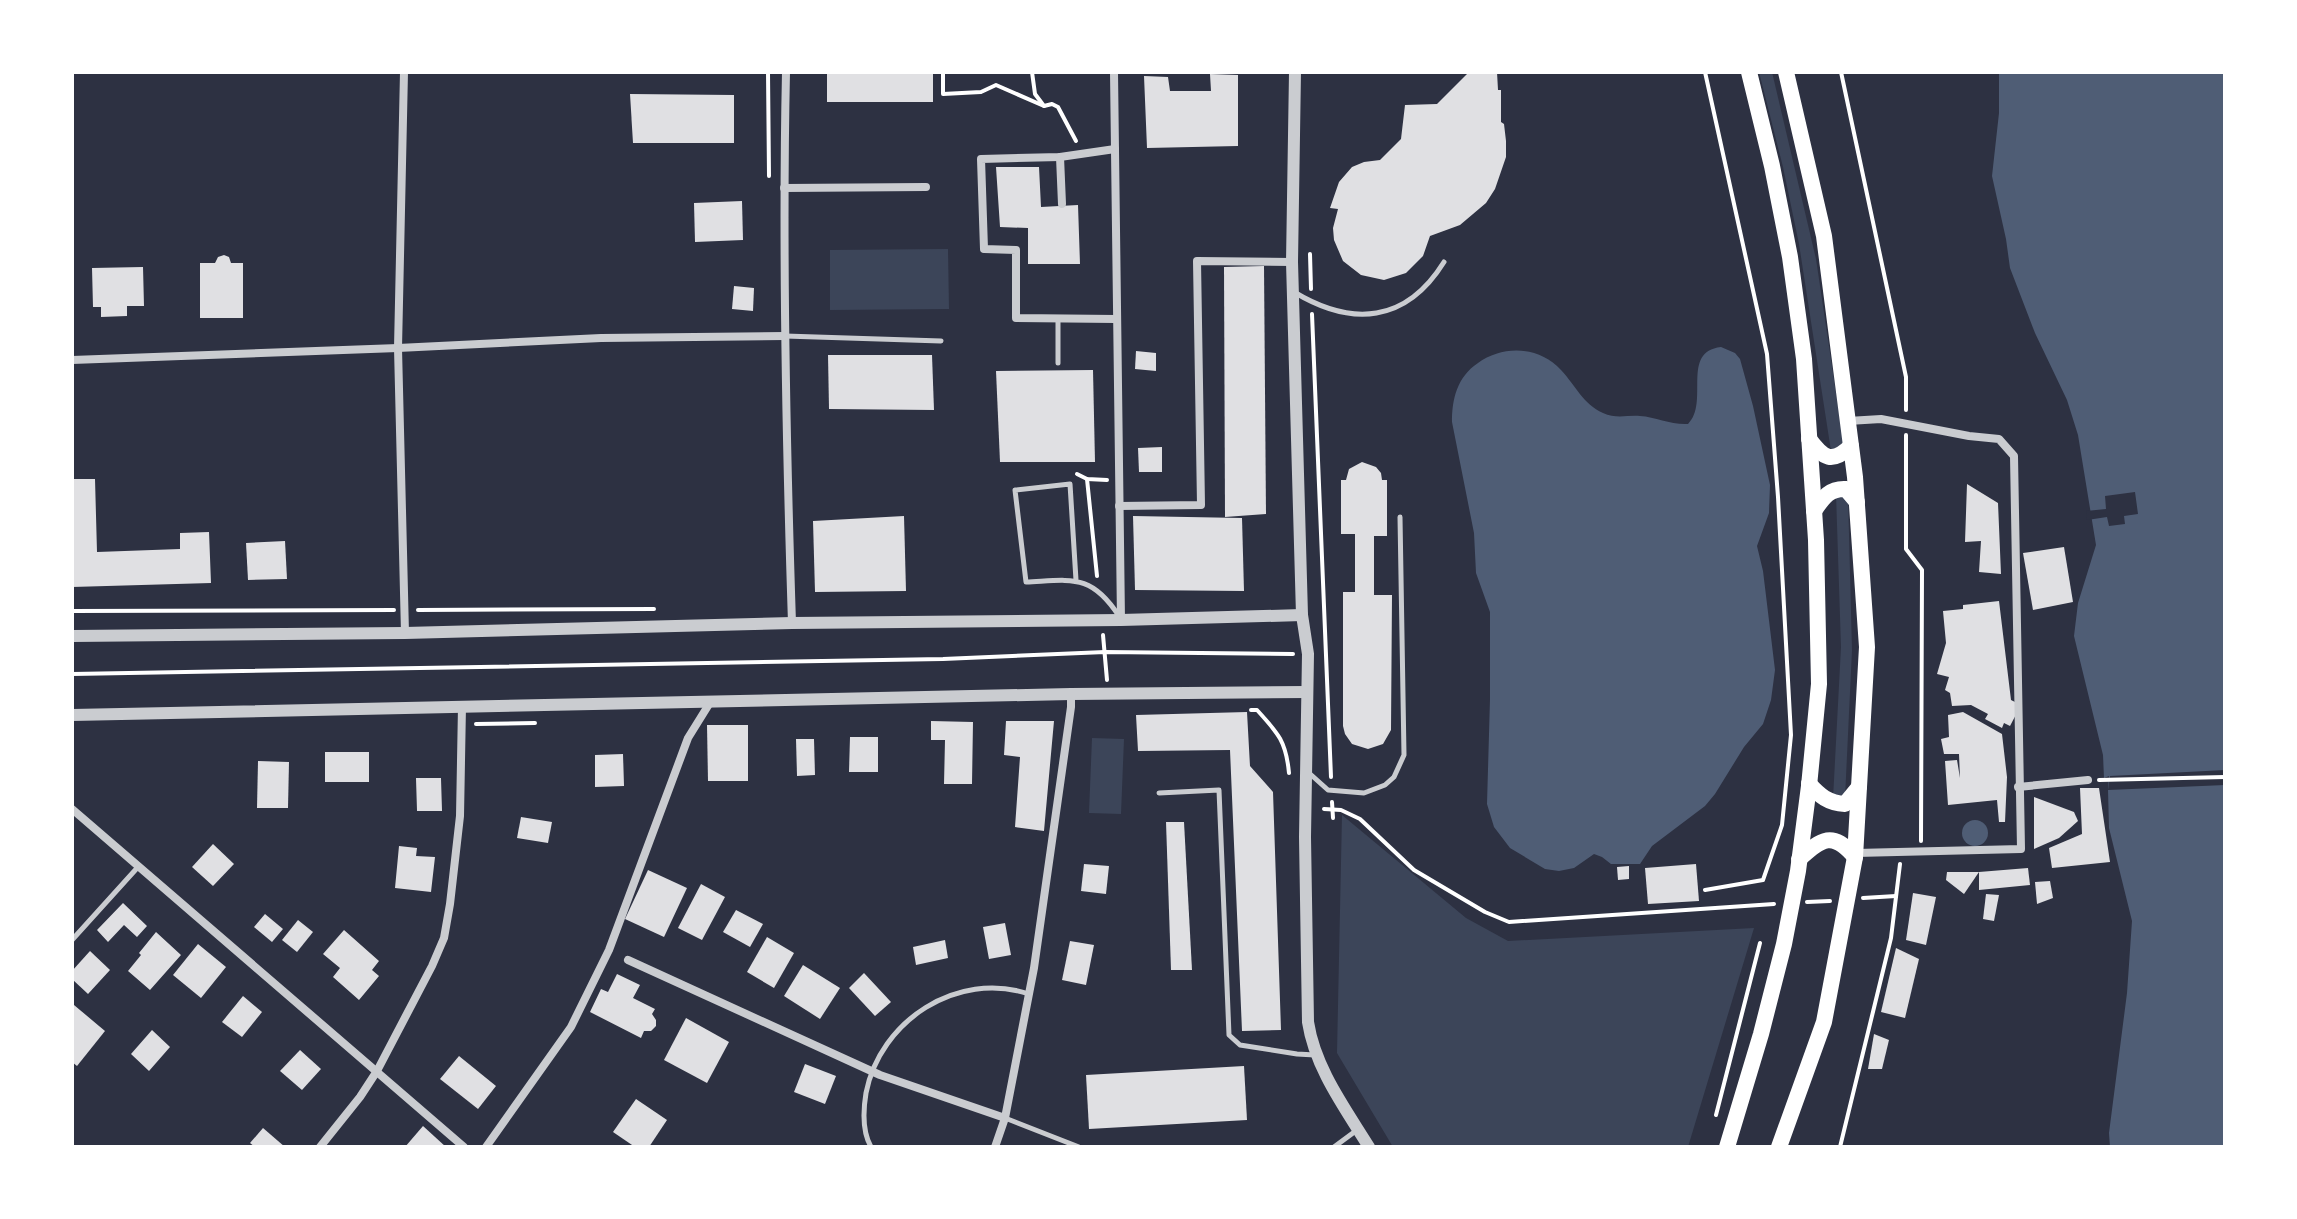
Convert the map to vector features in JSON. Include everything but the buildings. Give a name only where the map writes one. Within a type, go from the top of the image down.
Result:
[{"type":"main road","points":[[1727,1147],[1780,959],[1799,859],[1819,684],[1814,511],[1804,359],[1790,257],[1749,72]]},
{"type":"main road","points":[[1779,1147],[1824,1022],[1855,855],[1867,647],[1857,502],[1824,236],[1786,72]]},
{"type":"main road","points":[[1809,439],[1817,450],[1831,458],[1839,456],[1851,446]]},
{"type":"main road","points":[[1814,511],[1824,496],[1838,489],[1846,489],[1857,502]]},
{"type":"main road","points":[[1809,784],[1824,800],[1845,804],[1859,787]]},
{"type":"main road","points":[[1799,859],[1815,844],[1828,839],[1837,840],[1855,855]]},
{"type":"main road","points":[[1786,1147],[1800,1094]]},
{"type":"street","points":[[404,72],[398,348],[405,633]]},
{"type":"street","points":[[786,72],[785,336],[792,623]]},
{"type":"street","points":[[1114,72],[1121,620]]},
{"type":"street","points":[[1295,72],[1292,262],[1302,615],[1308,654],[1308,1022],[1316,1055],[1326,1076],[1369,1147]]},
{"type":"street","points":[[1115,149],[1060,157],[981,159],[984,249],[1016,250],[1016,318],[1116,319]]},
{"type":"street","points":[[1060,157],[1062,204]]},
{"type":"street","points":[[784,188],[926,187]]},
{"type":"street","points":[[1119,506],[1201,505],[1197,261],[1292,262]]},
{"type":"street","points":[[72,360],[601,338],[785,336]]},
{"type":"street","points":[[1848,421],[1881,419],[1999,439],[2014,456],[2021,849],[1855,855]]},
{"type":"street","points":[[72,636],[405,633],[1302,615]]},
{"type":"street","points":[[72,715],[1307,692]]},
{"type":"street","points":[[995,1147],[1005,1118],[1034,968],[1071,694]]},
{"type":"street","points":[[486,1147],[571,1027],[609,950],[688,738],[711,701]]},
{"type":"street","points":[[320,1147],[377,1071],[444,938],[460,816],[462,706]]},
{"type":"street","points":[[2018,787],[2088,780]]},
{"type":"street","points":[[72,809],[464,1147]]},
{"type":"street","points":[[628,960],[872,1072],[1005,1118]]},
{"type":"lane","points":[[1293,292],[1329,311],[1346,314],[1379,312],[1403,303],[1424,289],[1444,262]]},
{"type":"lane","points":[[1058,318],[1058,363]]},
{"type":"lane","points":[[785,336],[941,341]]},
{"type":"lane","points":[[1076,580],[1070,484],[1015,490],[1026,582],[1076,580],[1107,599],[1121,620]]},
{"type":"lane","points":[[1306,771],[1328,790],[1364,793],[1375,790],[1394,777],[1404,755],[1400,517]]},
{"type":"lane","points":[[1159,793],[1219,790],[1229,1035],[1240,1045],[1316,1055]]},
{"type":"lane","points":[[72,940],[138,867]]},
{"type":"lane","points":[[871,1147],[866,1137],[865,1097],[872,1072],[887,1042],[900,1027],[932,1003],[950,996],[989,989],[1018,990],[1029,994]]},
{"type":"lane","points":[[1005,1118],[1079,1147]]},
{"type":"lane","points":[[1334,1147],[1358,1129]]},
{"type":"path","points":[[768,72],[769,176]]},
{"type":"path","points":[[943,72],[943,94],[981,92],[996,85],[1044,106],[1052,104],[1058,107],[1083,153]]},
{"type":"path","points":[[1032,72],[1035,94],[1044,106]]},
{"type":"path","points":[[1705,72],[1767,354],[1791,735],[1782,825],[1763,880],[1705,890]]},
{"type":"path","points":[[1841,72],[1906,377],[1906,549],[1922,570],[1921,851]]},
{"type":"path","points":[[1309,241],[1333,818]]},
{"type":"path","points":[[1097,582],[1087,479],[1109,480]]},
{"type":"path","points":[[72,611],[404,610]]},
{"type":"path","points":[[1103,635],[1107,688]]},
{"type":"path","points":[[72,674],[943,659],[1105,652],[1308,654]]},
{"type":"path","points":[[1242,709],[1257,710],[1276,730],[1287,751],[1289,779]]},
{"type":"path","points":[[2088,780],[2225,777]]},
{"type":"path","points":[[1324,809],[1341,810],[1360,819],[1414,870],[1485,912],[1509,922],[1788,903]]},
{"type":"path","points":[[1840,1147],[1891,938],[1901,852]]},
{"type":"path","points":[[1850,899],[1896,896]]},
{"type":"path","points":[[1803,902],[1834,900]]},
{"type":"path","points":[[1715,1118],[1760,943]]},
{"type":"shaded area","points":[[1759,72],[1772,72],[1816,259],[1844,447],[1831,451],[1799,244]]},
{"type":"shaded area","points":[[1999,72],[2225,72],[2225,1147],[2110,1147],[2132,921],[2109,828],[2109,776],[2104,778],[2103,755],[2074,636],[2078,603],[2096,545],[2078,435],[2067,400],[2035,333],[2010,268],[1992,176],[1999,113]]},
{"type":"shaded area","points":[[948,249],[949,309],[830,310],[830,250]]},
{"type":"shaded area","points":[[1721,347],[1735,353],[1740,359],[1770,485],[1769,513],[1757,546],[1775,670],[1771,700],[1763,724],[1705,806],[1652,846],[1640,864],[1611,864],[1594,854],[1574,868],[1559,871],[1545,869],[1510,848],[1494,827],[1487,804],[1490,612],[1476,573],[1474,533],[1452,422],[1457,389],[1465,375],[1488,357],[1509,351],[1532,352],[1552,362],[1585,400],[1603,413],[1688,424],[1697,403],[1698,368],[1702,358],[1709,351]]},
{"type":"shaded area","points":[[1836,494],[1848,495],[1852,650],[1845,798],[1833,799],[1841,647]]},
{"type":"shaded area","points":[[1092,738],[1124,739],[1121,814],[1089,813]]},
{"type":"shaded area","points":[[1342,815],[1466,918],[1508,941],[1754,928],[1688,1147],[1393,1147],[1337,1053]]},
{"type":"shaded area","points":[[1975,820],[1984,824],[1988,833],[1984,842],[1975,846],[1966,842],[1962,833],[1966,824]]},
{"type":"pier","points":[[2135,492],[2138,514],[2124,516],[2125,524],[2109,526],[2107,517],[2087,520],[2086,511],[2106,509],[2105,496]]},
{"type":"pier","points":[[2225,770],[2225,785],[2108,790],[2110,776]]}]
